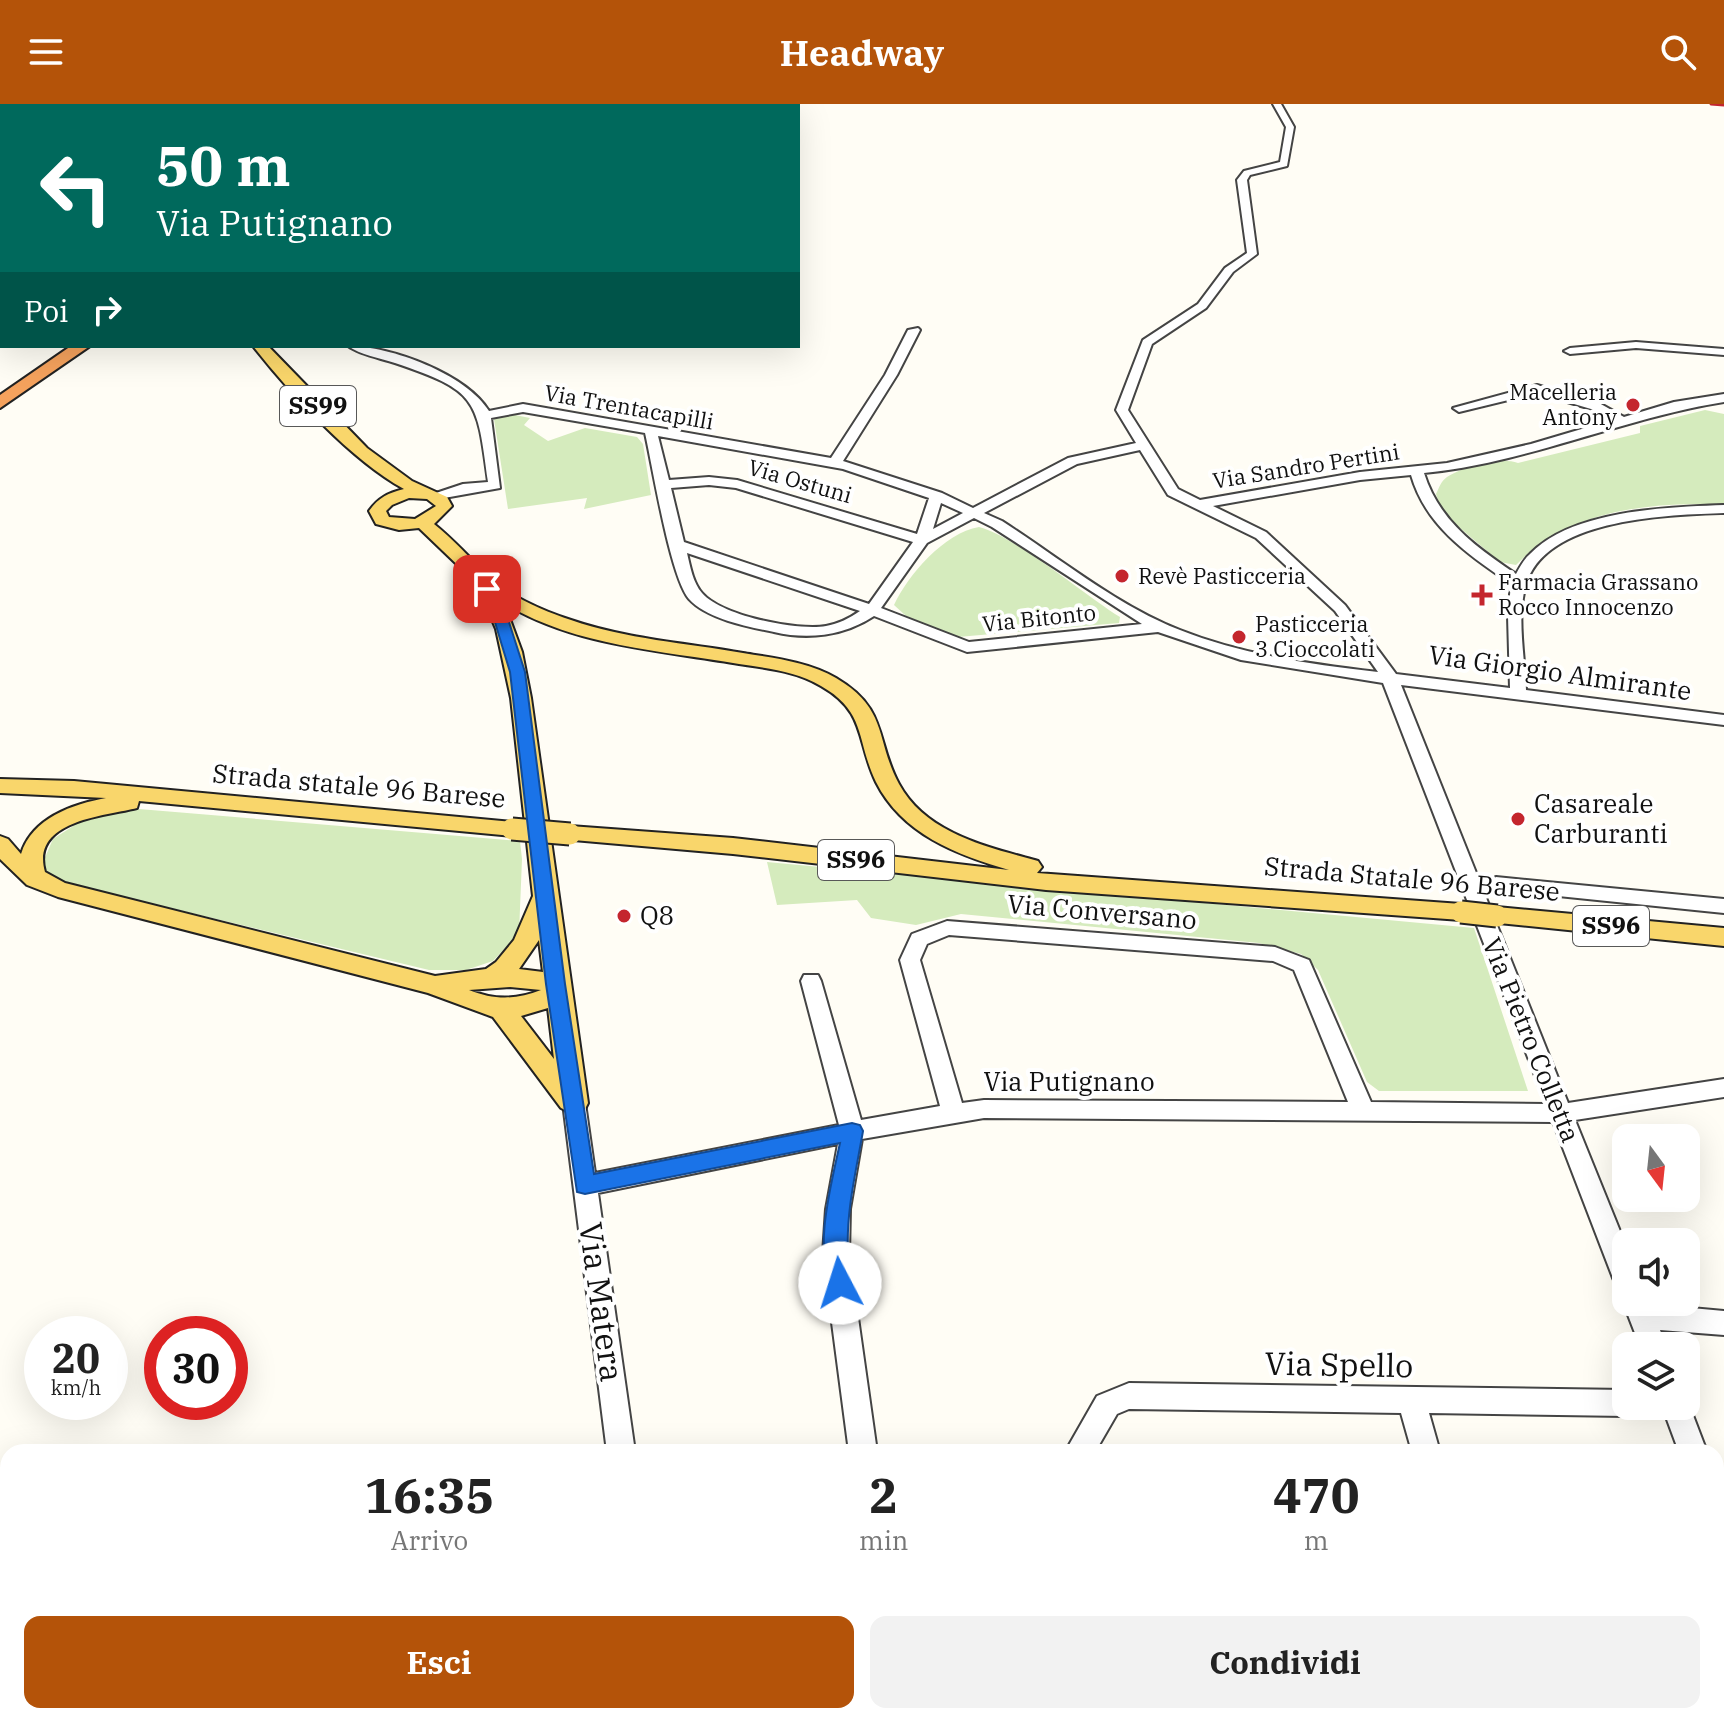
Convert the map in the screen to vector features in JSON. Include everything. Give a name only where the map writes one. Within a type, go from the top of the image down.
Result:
[{"type":"highway","points":[[0,392],[66,348]]},
{"type":"highway","points":[[0,403],[79,348]]},
{"type":"main road","name":"SS99","points":[[262,348],[377,466],[434,507],[456,549],[481,580],[501,619],[518,672],[574,1103]]},
{"type":"main road","name":"SS99","points":[[377,466],[395,497]]},
{"type":"main road","points":[[395,497],[434,507],[399,525],[382,520],[377,511],[395,497]]},
{"type":"main road","points":[[481,580],[514,603],[577,628],[791,668],[827,680],[857,701],[873,728],[881,764],[896,797],[926,826],[962,847],[995,859],[1143,887]]},
{"type":"main road","name":"Strada statale 96 Barese","points":[[0,786],[74,788],[312,808],[512,829],[733,846],[1046,882],[1143,887]]},
{"type":"main road","points":[[35,879],[30,861],[39,839],[61,821],[89,809],[120,802],[312,808]]},
{"type":"main road","points":[[0,844],[15,863],[35,879],[58,889],[435,985],[475,1004],[502,1010],[533,1005],[557,989]]},
{"type":"main road","name":"Strada Statale 96 Barese","points":[[1143,887],[1724,937]]},
{"type":"main road","points":[[494,977],[514,961],[529,941],[544,888]]},
{"type":"main road","points":[[435,985],[494,977],[527,977],[557,989]]},
{"type":"main road","points":[[502,1010],[574,1103]]},
{"type":"street","name":"Via Pietro Colletta","points":[[1277,104],[1290,127],[1284,164],[1247,173],[1242,180],[1252,254],[1229,270],[1202,306],[1147,342],[1122,410],[1173,492],[1261,535],[1340,608],[1389,676],[1612,1242]]},
{"type":"street","points":[[835,463],[891,375],[914,330]]},
{"type":"street","points":[[1570,351],[1636,345],[1724,352]]},
{"type":"street","points":[[359,348],[457,384],[472,395],[484,416],[495,485],[434,507]]},
{"type":"street","points":[[1459,408],[1537,389],[1595,406],[1623,421]]},
{"type":"street","name":"Via Sandro Pertini","points":[[1201,504],[1360,476],[1417,471],[1534,447],[1699,400],[1724,398]]},
{"type":"street","name":"Via Trentacapilli","points":[[484,416],[523,408],[835,463],[879,474],[997,524],[1141,618],[1160,627]]},
{"type":"street","points":[[651,432],[684,573],[696,597],[735,619],[789,631],[827,631],[856,621],[872,610],[922,540],[937,496]]},
{"type":"street","points":[[922,540],[1073,461],[1144,445]]},
{"type":"street","points":[[1417,471],[1420,489],[1440,521],[1519,583]]},
{"type":"street","name":"Via Ostuni","points":[[663,484],[709,481],[737,484],[922,540]]},
{"type":"street","points":[[1518,694],[1519,583],[1521,575],[1538,555],[1563,538],[1591,525],[1618,518],[1675,510],[1724,509]]},
{"type":"street","name":"Via Bitonto","points":[[678,545],[872,610],[967,647],[1160,627]]},
{"type":"street","name":"Via Giorgio Almirante","points":[[1160,627],[1241,655],[1320,670],[1389,676],[1724,720]]},
{"type":"street","points":[[1496,884],[1724,906]]},
{"type":"street","name":"Via Conversano","points":[[953,1112],[910,960],[919,939],[947,928],[1275,954],[1302,965],[1364,1112]]},
{"type":"street","points":[[811,981],[852,1131],[838,1209],[836,1254],[862,1444]]},
{"type":"street","name":"Via Putignano","points":[[585,1185],[852,1131],[984,1109],[1561,1113],[1724,1088]]},
{"type":"street","name":"Via Matera","points":[[574,1103],[620,1444]]},
{"type":"street","points":[[1681,1316],[1724,1323]]},
{"type":"street","name":"Via Spello","points":[[1084,1444],[1107,1405],[1129,1396],[1612,1403]]},
{"type":"street","points":[[1411,1400],[1424,1444]]},
{"type":"street","points":[[1681,1420],[1690,1444]]},
{"type":"green space","points":[[1705,410],[1724,414],[1724,505],[1668,505],[1612,513],[1561,532],[1537,546],[1516,565],[1500,562],[1441,510],[1436,494],[1440,485],[1447,477],[1463,469],[1492,461],[1518,463],[1640,433],[1640,426]]},
{"type":"green space","points":[[510,414],[530,418],[524,425],[548,441],[585,428],[637,437],[643,444],[651,495],[584,509],[587,498],[508,509],[494,419]]},
{"type":"green space","points":[[979,527],[1031,554],[1120,617],[1119,623],[958,637],[906,616],[894,605],[908,581],[940,546]]},
{"type":"green space","points":[[127,808],[520,841],[519,933],[493,961],[466,970],[429,970],[53,880],[40,869],[53,839],[92,814]]},
{"type":"green space","points":[[767,862],[1474,928],[1528,1091],[1379,1091],[1367,1082],[1318,970],[1301,954],[1259,943],[961,914],[916,925],[871,918],[857,900],[777,905]]},
{"type":"railway","points":[[1711,104],[1724,105]]},
{"type":"place","name":"Macelleria Antony","points":[[1633,405]]},
{"type":"place","name":"Revè Pasticceria","points":[[1122,576]]},
{"type":"place","name":"Farmacia Grassano Rocco Innocenzo","points":[[1482,595]]},
{"type":"place","name":"Pasticceria 3 Cioccolati","points":[[1239,637]]},
{"type":"place","name":"Casareale Carburanti","points":[[1518,819]]},
{"type":"place","name":"Q8","points":[[624,916]]},
{"type":"route","points":[[487,589],[501,619],[518,672],[555,984],[585,1185],[852,1131],[838,1209],[836,1254],[840,1283]]}]
